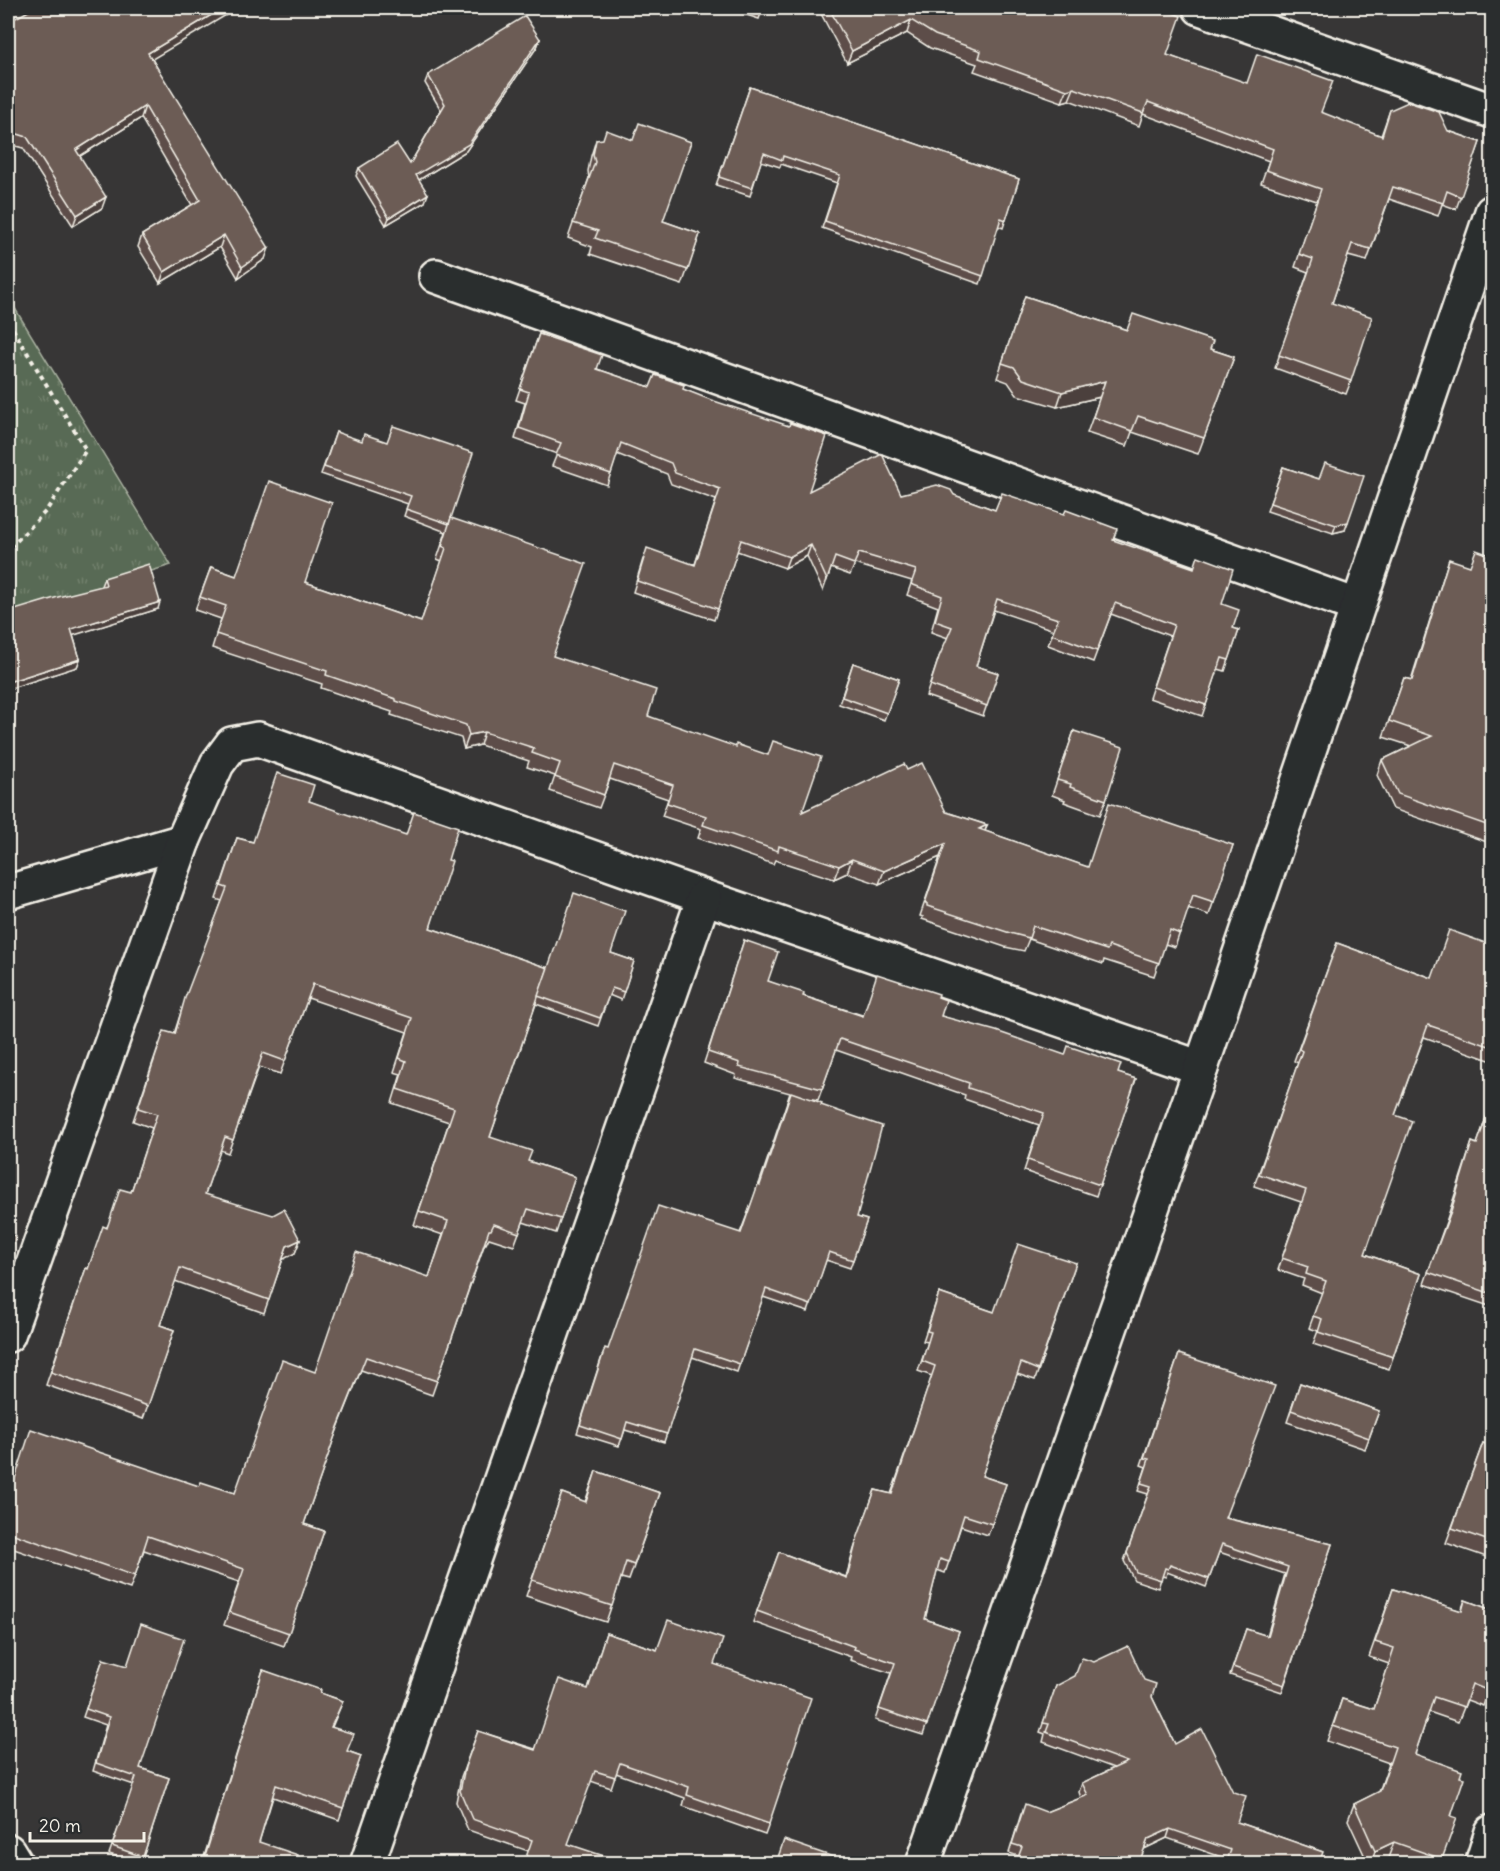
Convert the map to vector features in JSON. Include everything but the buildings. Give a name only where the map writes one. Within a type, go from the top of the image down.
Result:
[{"type":"street","points":[[1200,8],[1492,111]]},
{"type":"street","points":[[923,1863],[1201,1068],[1492,213]]},
{"type":"street","points":[[436,276],[1357,606]]},
{"type":"street","points":[[8,1335],[183,841],[217,764],[232,744],[258,739],[704,897],[1201,1068]]},
{"type":"street","points":[[8,892],[183,841]]},
{"type":"street","points":[[367,1863],[704,897]]},
{"type":"street","points":[[1482,1863],[1492,1832]]},
{"type":"street","points":[[8,1851],[16,1863]]},
{"type":"path","points":[[8,321],[86,450],[46,511],[8,550]]},
{"type":"green space","points":[[8,297],[171,565],[8,615]]}]
